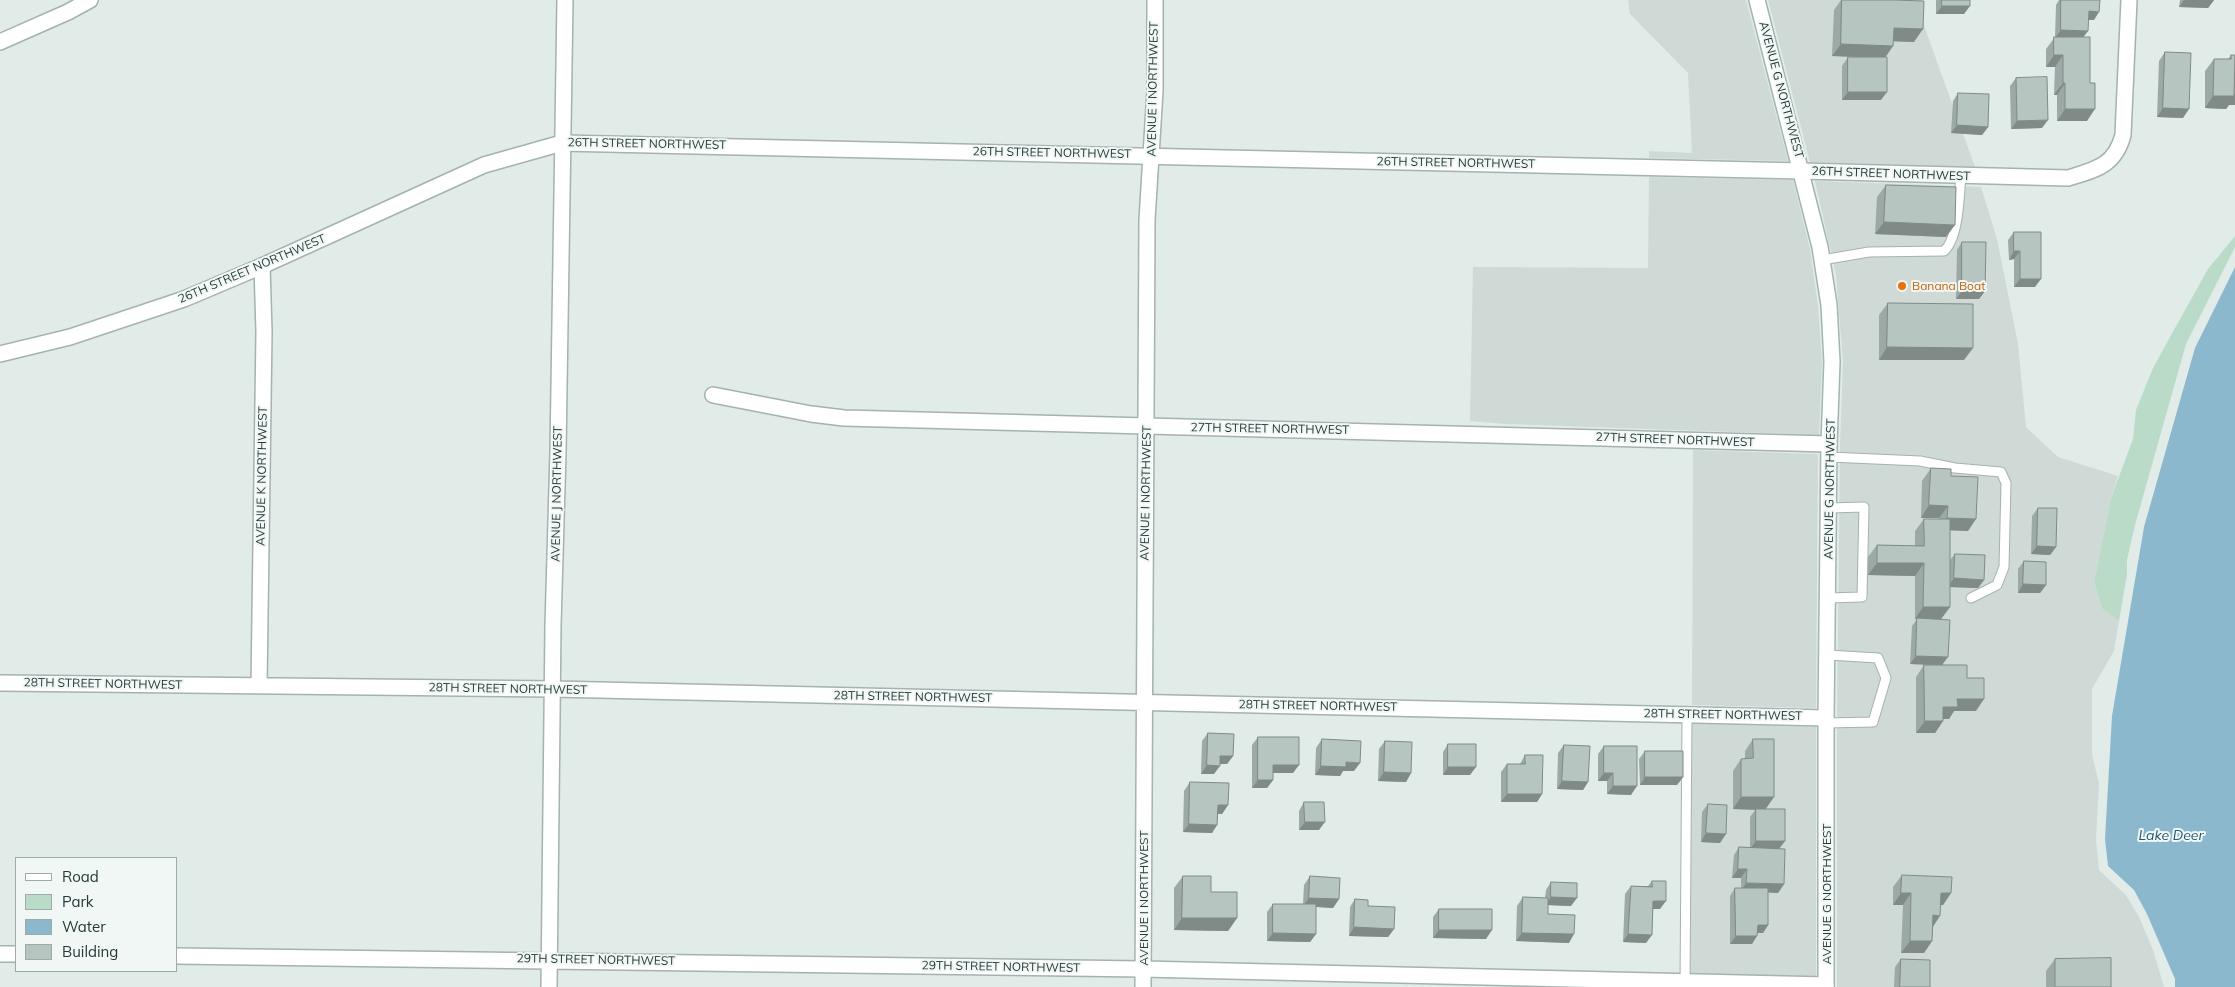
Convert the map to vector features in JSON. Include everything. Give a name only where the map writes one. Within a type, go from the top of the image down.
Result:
[{"type":"street","points":[[0,42],[68,12],[90,0]]},
{"type":"street","name":"AVENUE J NORTHWEST","points":[[549,987],[565,0]]},
{"type":"street","name":"AVENUE I NORTHWEST","points":[[1143,987],[1147,220],[1152,155],[1155,0]]},
{"type":"street","name":"AVENUE G NORTHWEST","points":[[1757,0],[1802,171],[1822,260],[1829,305],[1832,362],[1829,451],[1829,598],[1826,721],[1826,986]]},
{"type":"street","name":"26TH STREET NORTHWEST","points":[[0,354],[70,337],[184,299],[262,266],[484,165],[562,143],[1152,155],[2068,178],[2098,170],[2116,152],[2123,135],[2130,0]]},
{"type":"street","name":"AVENUE K NORTHWEST","points":[[260,686],[264,332],[262,266]]},
{"type":"street","name":"27TH STREET NORTHWEST","points":[[713,395],[811,414],[844,418],[1147,427],[1372,431],[1829,451]]},
{"type":"street","name":"28TH STREET NORTHWEST","points":[[0,683],[554,689],[1145,701],[1212,705],[1687,715],[1826,721]]},
{"type":"street","points":[[0,954],[15,954]]},
{"type":"street","name":"29TH STREET NORTHWEST","points":[[178,956],[1144,969],[1685,985],[1826,986]]},
{"type":"lane","points":[[1822,260],[1876,252],[1944,250],[1948,247],[1958,212],[1961,176]]},
{"type":"lane","points":[[1829,451],[1920,461],[1955,468],[2001,472],[2006,483],[2004,566],[1997,585],[1971,598]]},
{"type":"lane","points":[[1829,508],[1864,507],[1862,597],[1829,598]]},
{"type":"lane","points":[[1826,721],[1873,722],[1886,678],[1878,658],[1828,655]]},
{"type":"lane","points":[[1685,985],[1687,715]]},
{"type":"shaded area","points":[[1628,0],[1746,0],[1788,161],[1649,158],[1649,151],[1692,153],[1688,73],[1630,14]]},
{"type":"shaded area","points":[[1768,0],[1922,0],[1922,20],[1975,167],[1810,162]]},
{"type":"shaded area","points":[[1649,177],[1793,180],[1810,249],[1818,306],[1822,363],[1819,435],[1506,424],[1470,421],[1473,267],[1648,268]]},
{"type":"shaded area","points":[[1815,181],[1981,187],[1997,239],[2018,344],[2026,427],[2058,457],[2118,476],[2111,498],[2094,582],[2102,609],[2119,621],[2114,651],[2092,689],[2092,754],[2099,784],[2096,839],[2099,870],[2126,895],[2139,917],[2153,950],[2164,987],[1837,987],[1837,718],[1840,445],[1843,362],[1836,275]]},
{"type":"shaded area","points":[[1693,450],[1818,454],[1816,708],[1692,705]]},
{"type":"shaded area","points":[[1692,724],[1816,727],[1816,976],[1690,974]]},
{"type":"green space","points":[[2235,236],[2235,247],[2186,344],[2135,525],[2127,560],[2127,574],[2119,621],[2102,609],[2094,582],[2111,498],[2133,439],[2136,410],[2153,368],[2208,269]]},
{"type":"water","name":"Lake Deer","points":[[2235,267],[2235,987],[2175,987],[2175,979],[2147,914],[2134,890],[2108,866],[2105,839],[2112,716],[2144,527],[2195,348]]},
{"type":"building","points":[[1842,0],[1924,1],[1923,29],[1894,28],[1893,46],[1841,44]]},
{"type":"building","points":[[1942,0],[1970,0],[1970,6],[1942,6]]},
{"type":"building","points":[[2061,0],[2100,0],[2099,12],[2089,11],[2088,31],[2061,30]]},
{"type":"building","points":[[2054,37],[2090,37],[2090,83],[2095,83],[2095,109],[2065,109],[2063,55],[2054,55]]},
{"type":"building","points":[[2165,52],[2191,53],[2189,109],[2163,108]]},
{"type":"building","points":[[2231,55],[2235,55],[2234,96],[2213,96],[2214,59],[2231,59]]},
{"type":"building","points":[[1848,57],[1887,57],[1887,92],[1848,92]]},
{"type":"building","points":[[2047,77],[2048,120],[2017,121],[2016,78]]},
{"type":"building","points":[[1958,93],[1989,94],[1988,127],[1957,125]]},
{"type":"building","points":[[1886,185],[1956,187],[1955,225],[1884,222]]},
{"type":"building","points":[[2014,232],[2041,232],[2041,279],[2020,279],[2020,251],[2014,251]]},
{"type":"building","points":[[1962,242],[1986,242],[1985,291],[1962,291]]},
{"type":"building","points":[[1888,303],[1973,304],[1973,348],[1887,347]]},
{"type":"building","points":[[1931,468],[1951,469],[1951,476],[1978,477],[1976,519],[1947,518],[1948,506],[1929,505]]},
{"type":"building","points":[[2038,508],[2057,508],[2056,547],[2037,546]]},
{"type":"building","points":[[1924,519],[1950,519],[1950,607],[1923,607],[1924,563],[1877,563],[1877,545],[1924,546]]},
{"type":"building","points":[[1955,554],[1985,555],[1984,580],[1954,578]]},
{"type":"building","points":[[2024,561],[2046,562],[2046,585],[2023,584]]},
{"type":"building","points":[[1917,618],[1950,620],[1948,657],[1916,656]]},
{"type":"building","points":[[1924,665],[1967,665],[1967,678],[1984,678],[1984,699],[1957,699],[1958,707],[1943,707],[1943,721],[1925,721]]},
{"type":"building","points":[[1208,733],[1234,734],[1233,756],[1220,756],[1220,766],[1207,765]]},
{"type":"building","points":[[1258,737],[1299,737],[1299,765],[1273,765],[1273,780],[1258,780]]},
{"type":"building","points":[[1322,739],[1361,741],[1360,763],[1346,762],[1346,767],[1321,766]]},
{"type":"building","points":[[1753,739],[1774,739],[1774,797],[1741,797],[1741,759],[1753,758]]},
{"type":"building","points":[[1385,741],[1412,742],[1411,773],[1384,772]]},
{"type":"building","points":[[1448,744],[1476,744],[1476,767],[1448,767]]},
{"type":"building","points":[[1564,745],[1590,746],[1588,782],[1562,781]]},
{"type":"building","points":[[1604,746],[1637,746],[1637,786],[1613,786],[1613,773],[1604,773]]},
{"type":"building","points":[[1645,751],[1683,751],[1683,777],[1645,777]]},
{"type":"building","points":[[1525,755],[1543,755],[1542,794],[1507,794],[1507,764],[1525,764]]},
{"type":"building","points":[[1190,782],[1229,783],[1228,805],[1218,805],[1217,825],[1189,824]]},
{"type":"building","points":[[1304,802],[1324,802],[1325,822],[1305,822]]},
{"type":"building","points":[[1708,804],[1727,805],[1726,834],[1706,833]]},
{"type":"building","points":[[1756,809],[1785,809],[1785,841],[1756,841]]},
{"type":"building","points":[[1739,847],[1785,849],[1784,884],[1746,883],[1747,869],[1738,869]]},
{"type":"building","points":[[1902,875],[1952,877],[1951,893],[1941,893],[1940,916],[1933,915],[1932,941],[1910,941],[1911,893],[1901,893]]},
{"type":"building","points":[[1183,876],[1211,876],[1211,892],[1237,892],[1237,918],[1182,918]]},
{"type":"building","points":[[1310,876],[1340,878],[1339,899],[1309,898]]},
{"type":"building","points":[[1652,881],[1666,881],[1666,901],[1653,901],[1652,935],[1628,934],[1631,886],[1652,887]]},
{"type":"building","points":[[1551,882],[1577,883],[1577,898],[1551,897]]},
{"type":"building","points":[[1735,888],[1768,888],[1768,925],[1758,925],[1757,936],[1736,936]]},
{"type":"building","points":[[1523,897],[1548,898],[1548,914],[1575,915],[1574,934],[1522,933]]},
{"type":"building","points":[[1355,899],[1368,900],[1368,906],[1395,907],[1394,929],[1354,927]]},
{"type":"building","points":[[1273,904],[1316,904],[1316,934],[1273,933]]},
{"type":"building","points":[[1439,909],[1492,909],[1492,930],[1439,930]]},
{"type":"building","points":[[2111,958],[2111,987],[2055,987],[2055,959]]},
{"type":"building","points":[[1901,959],[1930,960],[1930,987],[1900,987]]},
{"type":"place","name":"Banana Boat","points":[[1902,286]]}]
